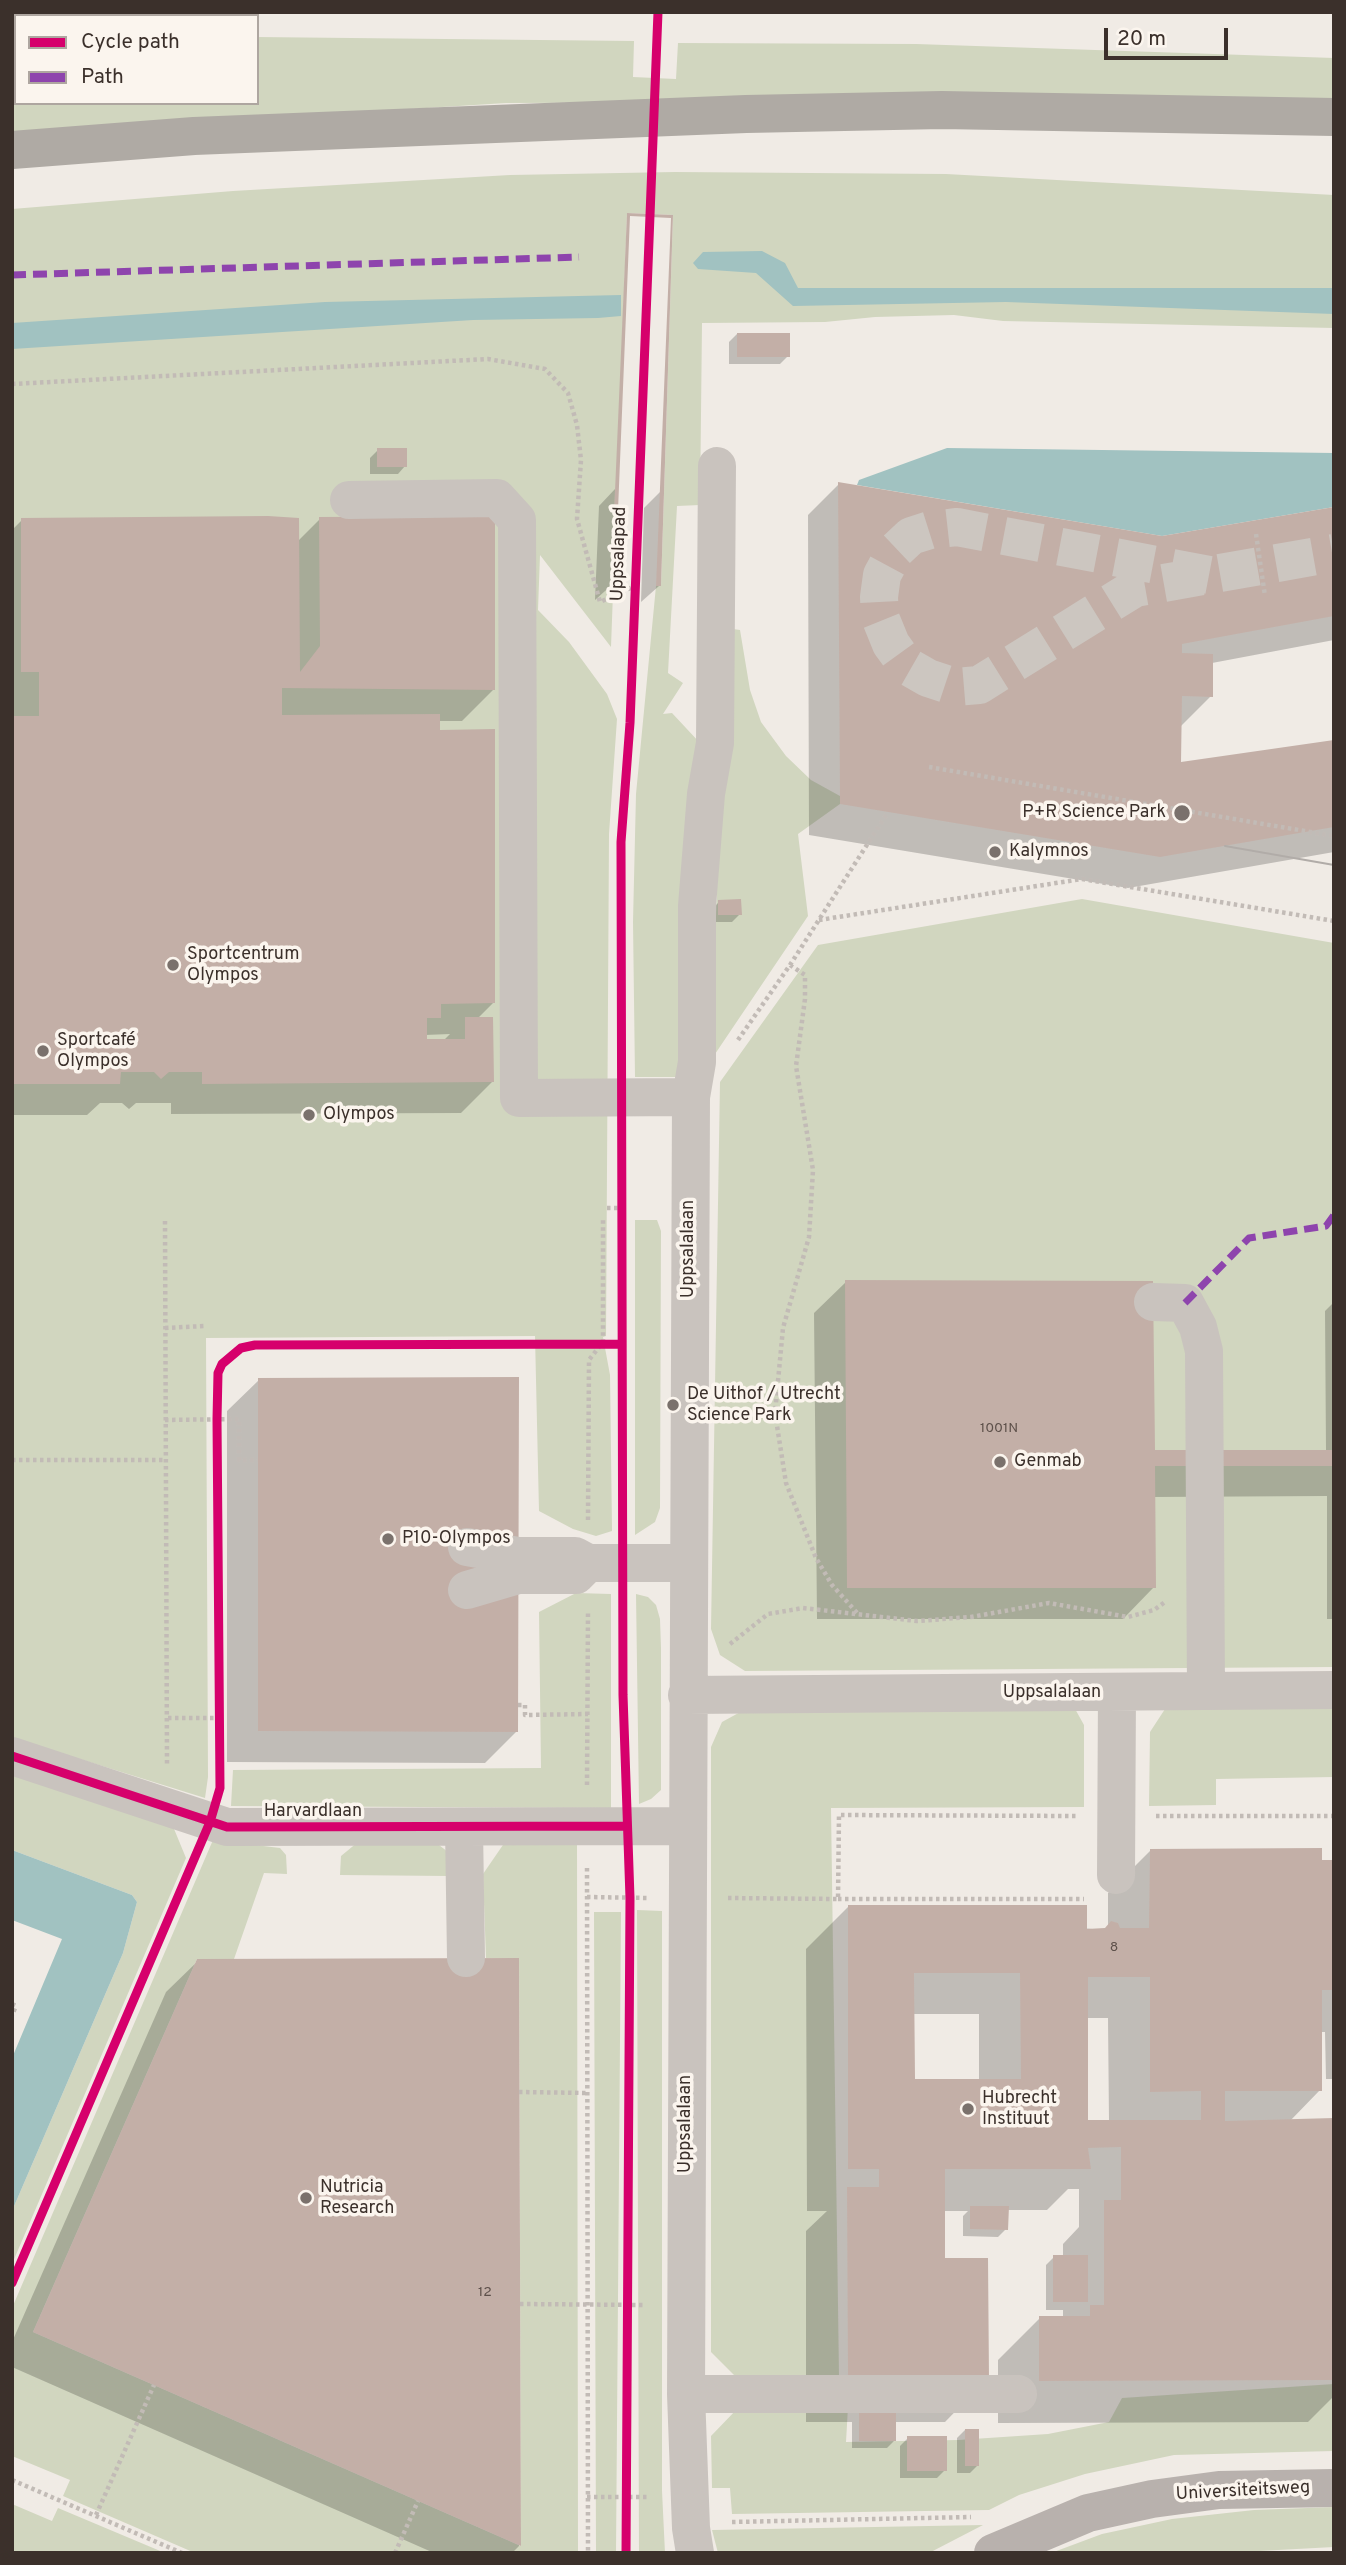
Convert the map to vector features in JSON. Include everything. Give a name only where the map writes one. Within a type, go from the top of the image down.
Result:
[{"type":"highway","points":[[12,150],[208,135],[747,114],[942,110],[1334,117]]},
{"type":"main road","name":"Universiteitsweg","points":[[993,2553],[1088,2513],[1152,2498],[1219,2490],[1334,2488]]},
{"type":"street","name":"Uppsalalaan","points":[[695,2553],[686,2394],[687,1563],[691,1097],[696,1062],[696,906],[706,794],[715,743],[718,466]]},
{"type":"street","points":[[349,500],[497,498],[517,520],[519,1098],[691,1097]]},
{"type":"street","points":[[1153,1302],[1185,1303],[1198,1327],[1204,1350],[1206,1691]]},
{"type":"street","points":[[467,1547],[518,1556],[575,1556],[588,1563],[687,1563]]},
{"type":"street","points":[[467,1590],[518,1575],[576,1575],[588,1563]]},
{"type":"street","name":"Uppsalalaan","points":[[687,1695],[1334,1690]]},
{"type":"street","points":[[1116,1875],[1117,1692]]},
{"type":"street","name":"Harvardlaan","points":[[12,1756],[227,1827],[686,1826]]},
{"type":"street","points":[[464,1827],[466,1958]]},
{"type":"street","points":[[686,2394],[1018,2394]]},
{"type":"path","points":[[12,384],[488,359],[545,369],[568,393],[577,425],[581,460],[578,519],[600,602],[635,586]]},
{"type":"path","points":[[1256,534],[1265,596]]},
{"type":"path","points":[[929,767],[1334,836]]},
{"type":"path","points":[[732,1048],[790,965],[888,812]]},
{"type":"path","points":[[819,920],[1082,879],[1334,921]]},
{"type":"path","points":[[790,965],[804,975],[805,999],[796,1066],[813,1170],[809,1237],[783,1328],[775,1413],[786,1483],[816,1558],[832,1585],[859,1615]]},
{"type":"path","points":[[623,1196],[623,1221]]},
{"type":"path","points":[[607,1208],[623,1208]]},
{"type":"path","points":[[603,1218],[608,1343]]},
{"type":"path","points":[[165,1221],[167,1807]]},
{"type":"path","points":[[165,1328],[204,1326]]},
{"type":"path","points":[[590,1343],[608,1343]]},
{"type":"path","points":[[588,1521],[589,1360],[608,1343]]},
{"type":"path","points":[[217,1408],[217,1433]]},
{"type":"path","points":[[165,1420],[239,1419],[239,1460],[258,1460]]},
{"type":"path","points":[[12,1460],[166,1460]]},
{"type":"path","points":[[726,1648],[768,1614],[803,1608],[917,1621],[971,1617],[1049,1603],[1128,1617],[1154,1610],[1205,1575]]},
{"type":"path","points":[[588,1601],[588,2553]]},
{"type":"path","points":[[219,1704],[219,1730]]},
{"type":"path","points":[[518,1705],[524,1705],[524,1715],[588,1714]]},
{"type":"path","points":[[168,1718],[219,1718]]},
{"type":"path","points":[[838,1899],[839,1815],[1334,1816]]},
{"type":"path","points":[[626,1826],[630,1911]]},
{"type":"path","points":[[587,1897],[1084,1900],[1084,1888],[1116,1875]]},
{"type":"path","points":[[12,2004],[16,2006],[12,2015]]},
{"type":"path","points":[[519,2092],[587,2093]]},
{"type":"path","points":[[627,2318],[628,2291]]},
{"type":"path","points":[[520,2304],[686,2305]]},
{"type":"path","points":[[96,2515],[154,2385]]},
{"type":"path","points":[[12,2480],[182,2553]]},
{"type":"path","points":[[627,2483],[627,2511]]},
{"type":"path","points":[[587,2497],[722,2497],[722,2522],[972,2517]]},
{"type":"path","points":[[395,2553],[418,2501]]},
{"type":"green space","points":[[259,37],[634,41],[633,77],[676,79],[678,43],[916,44],[1334,58],[1334,100],[506,103],[12,134],[12,47],[14,105],[259,105]]},
{"type":"green space","name":"Olympos","points":[[675,172],[946,174],[1334,195],[1334,328],[1003,321],[954,315],[875,317],[825,322],[702,323],[700,505],[677,506],[668,673],[683,683],[663,714],[672,713],[700,743],[691,1077],[635,1077],[633,922],[636,794],[656,586],[661,586],[673,215],[627,213],[611,647],[540,555],[538,610],[569,642],[607,694],[617,719],[609,834],[606,1336],[603,1337],[610,1375],[612,1531],[596,1536],[573,1529],[539,1511],[535,1336],[206,1338],[208,1777],[205,1798],[12,1738],[12,209],[233,191],[510,175]]},
{"type":"green space","points":[[726,628],[740,630],[750,690],[761,722],[786,756],[811,780],[840,796],[840,804],[798,834],[808,916],[711,1060]]},
{"type":"green space","points":[[1082,899],[1334,943],[1334,1667],[745,1671],[720,1655],[711,1629],[720,1082],[818,945]]},
{"type":"green space","points":[[635,1220],[657,1220],[661,1231],[660,1508],[655,1522],[635,1535]]},
{"type":"green space","points":[[576,1593],[611,1594],[611,1808],[231,1806],[233,1770],[541,1768],[539,1612]]},
{"type":"green space","points":[[636,1594],[648,1597],[656,1605],[660,1619],[661,1648],[661,1790],[651,1799],[639,1804]]},
{"type":"green space","points":[[1074,1707],[1084,1725],[1084,1807],[831,1808],[839,2375],[734,2375],[711,2352],[711,1747],[722,1722],[744,1710]]},
{"type":"green space","points":[[1334,1708],[1334,1777],[1216,1779],[1216,1805],[1149,1806],[1150,1732],[1165,1709]]},
{"type":"green space","points":[[12,1773],[172,1824],[186,1858],[12,2264],[12,2211],[123,1953],[137,1902],[132,1895],[12,1850]]},
{"type":"green space","points":[[213,1840],[280,1848],[286,1855],[287,1874],[264,1873],[234,1959],[197,1959],[33,2332],[521,2546],[519,1959],[486,1958],[483,1874],[505,1842],[577,1842],[578,2553],[195,2553],[63,2496],[70,2480],[12,2456],[12,2308]]},
{"type":"green space","points":[[358,1842],[435,1842],[448,1852],[449,1876],[340,1875],[341,1856]]},
{"type":"green space","points":[[637,1910],[662,1911],[662,2491],[665,2553],[639,2553]]},
{"type":"green space","points":[[594,1912],[621,1912],[616,2553],[596,2553]]},
{"type":"green space","points":[[1334,2384],[1334,2451],[1174,2455],[1085,2474],[1019,2495],[989,2510],[732,2514],[730,2488],[712,2488],[711,2436],[738,2408],[848,2407],[846,2442],[958,2440],[1048,2434],[1109,2422],[1122,2398]]},
{"type":"green space","points":[[12,2504],[52,2521],[58,2508],[165,2553],[12,2553]]},
{"type":"green space","points":[[1334,2507],[1334,2547],[1222,2553],[1051,2553],[1102,2534],[1172,2519],[1254,2510]]},
{"type":"green space","points":[[983,2525],[929,2553],[718,2553],[712,2530]]},
{"type":"water","points":[[762,251],[785,263],[798,288],[1334,288],[1334,314],[1006,302],[793,306],[756,273],[698,269],[693,263],[703,252]]},
{"type":"water","points":[[621,295],[621,316],[473,320],[12,349],[12,323],[325,302]]},
{"type":"water","points":[[947,448],[1334,453],[1334,507],[1162,536],[857,485],[859,480]]},
{"type":"water","points":[[12,1850],[132,1895],[137,1902],[123,1953],[12,2211],[12,2058],[62,1939],[12,1920]]},
{"type":"building","points":[[627,213],[673,215],[661,586],[656,586],[671,218],[630,216],[615,584],[611,584]]},
{"type":"building","points":[[737,333],[790,333],[790,357],[737,357]]},
{"type":"building","points":[[377,448],[407,448],[407,467],[377,467]]},
{"type":"building","name":"P+R Science Park","points":[[838,482],[1162,536],[1334,507],[1334,616],[1182,644],[1182,653],[1213,654],[1213,697],[1182,696],[1181,762],[1334,740],[1334,827],[1160,857],[840,804]]},
{"type":"building","points":[[495,516],[495,690],[282,688],[282,715],[440,714],[440,730],[495,729],[495,1003],[441,1004],[441,1018],[427,1018],[427,1039],[465,1039],[465,1017],[493,1017],[494,1082],[202,1084],[202,1072],[169,1072],[161,1079],[154,1072],[121,1072],[120,1084],[12,1084],[12,716],[39,716],[39,672],[21,672],[21,518],[299,518],[300,672],[320,646],[319,517]]},
{"type":"building","points":[[741,899],[742,915],[718,915],[718,900]]},
{"type":"building","name":"Genmab","points":[[845,1280],[1153,1281],[1155,1450],[1334,1450],[1334,1466],[1155,1466],[1156,1588],[847,1588]]},
{"type":"building","name":"P10-Olympos","points":[[519,1377],[518,1732],[258,1731],[258,1378]]},
{"type":"building","name":"Hubrecht Instituut","points":[[1322,1848],[1322,1860],[1334,1860],[1334,1990],[1322,1990],[1322,2091],[1225,2091],[1225,2121],[1334,2118],[1334,2380],[1039,2381],[1039,2316],[1090,2316],[1090,2305],[1104,2305],[1104,2200],[1121,2200],[1121,2147],[1088,2148],[1091,2169],[945,2169],[945,2258],[988,2258],[989,2380],[848,2381],[847,2187],[879,2187],[879,2169],[848,2169],[848,1905],[1087,1905],[1087,1929],[1105,1928],[1111,1921],[1118,1923],[1120,1928],[1149,1928],[1150,1849]],"holes":[[[914,1973],[1020,1973],[1021,2079],[915,2079]],[[1088,1977],[1150,1977],[1150,2092],[1201,2091],[1201,2120],[1088,2120]]]},
{"type":"building","name":"Nutricia Research","points":[[519,1958],[521,2546],[33,2332],[197,1959]]},
{"type":"building","points":[[970,2206],[1009,2206],[1008,2230],[970,2229]]},
{"type":"building","points":[[1053,2255],[1088,2255],[1088,2302],[1053,2302]]},
{"type":"building","points":[[859,2405],[896,2405],[896,2441],[859,2441]]},
{"type":"building","points":[[965,2429],[979,2429],[979,2466],[965,2466]]},
{"type":"building","points":[[907,2436],[947,2436],[947,2471],[907,2471]]},
{"type":"tunnel","points":[[1209,575],[957,527],[930,530],[911,536],[895,551],[882,575],[880,617],[891,644],[907,666],[928,678],[955,687],[979,685],[1135,588],[1334,553]]},
{"type":"tram line","points":[[1225,846],[1334,865]]},
{"type":"marked path","points":[[12,275],[579,257]]},
{"type":"marked path","points":[[1185,1303],[1249,1238],[1326,1226],[1334,1215]]},
{"type":"cycle path","name":"Uppsalapad","points":[[626,2553],[630,1898],[623,1695],[621,842],[630,723],[658,12]]},
{"type":"cycle path","points":[[12,2283],[210,1822],[220,1788],[217,1419],[218,1373],[222,1364],[241,1348],[255,1345],[622,1344]]},
{"type":"cycle path","points":[[12,1756],[227,1827],[626,1826]]},
{"type":"place","name":"P+R Science Park","points":[[1182,813]]},
{"type":"place","name":"Kalymnos","points":[[995,852]]},
{"type":"place","name":"Sportcentrum Olympos","points":[[173,965]]},
{"type":"place","name":"Sportcafé Olympos","points":[[43,1051]]},
{"type":"place","name":"Olympos","points":[[309,1115]]},
{"type":"place","name":"De Uithof / Utrecht Science Park","points":[[673,1405]]},
{"type":"place","name":"Genmab","points":[[1000,1462]]},
{"type":"place","name":"P10-Olympos","points":[[388,1539]]},
{"type":"place","name":"Hubrecht Instituut","points":[[968,2109]]},
{"type":"place","name":"Nutricia Research","points":[[306,2198]]}]
